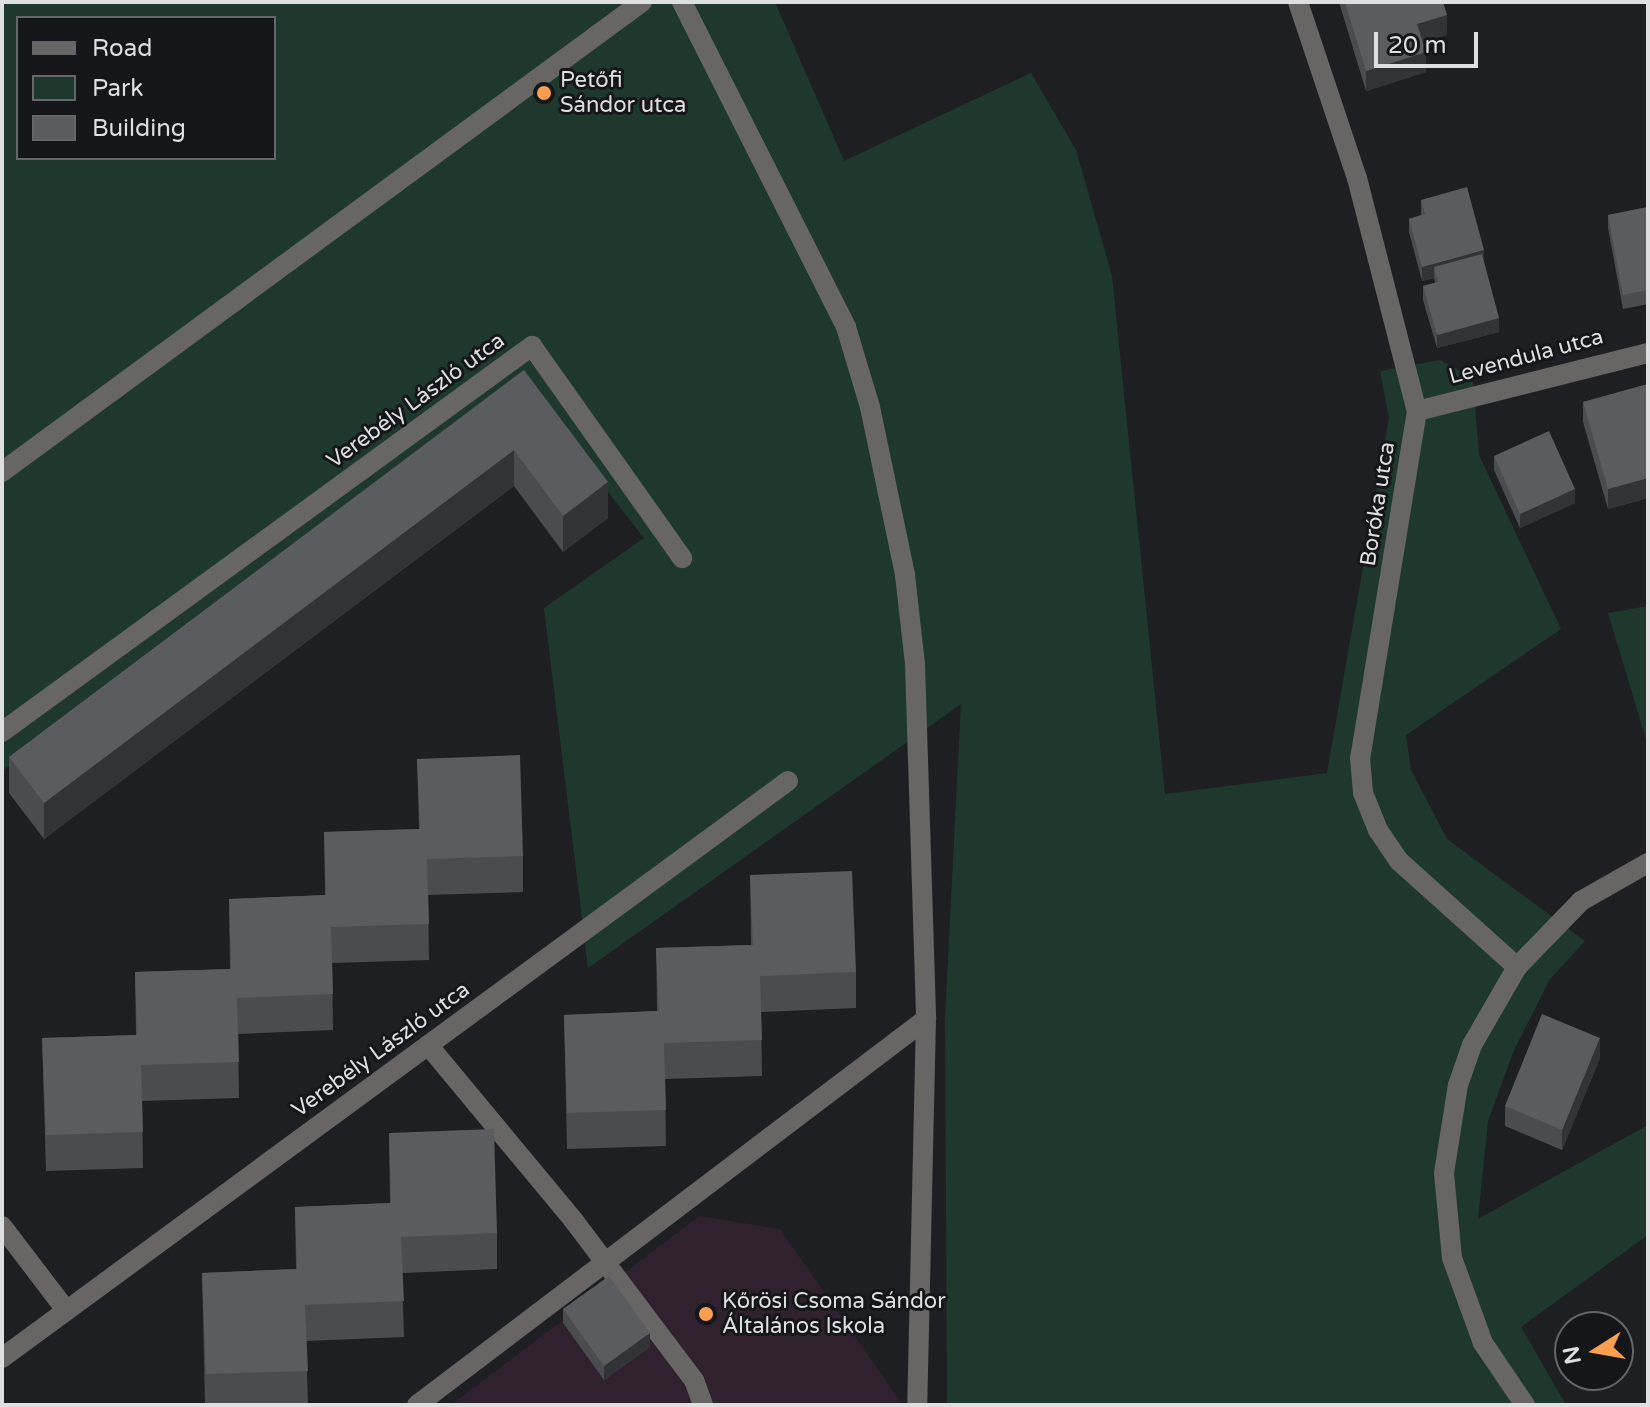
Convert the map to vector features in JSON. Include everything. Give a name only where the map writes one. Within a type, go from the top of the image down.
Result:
[{"type":"street","points":[[2,472],[642,2]]},
{"type":"street","points":[[682,2],[819,266],[846,327],[870,407],[905,575],[915,664],[926,1019],[917,1405]]},
{"type":"street","name":"Boróka utca","points":[[1298,2],[1357,178],[1417,411],[1360,758],[1363,793],[1378,830],[1399,861],[1517,967]]},
{"type":"street","name":"Verebély László utca","points":[[2,732],[532,346],[682,558]]},
{"type":"street","name":"Levendula utca","points":[[1417,411],[1648,353]]},
{"type":"street","name":"Verebély László utca","points":[[2,1358],[788,781]]},
{"type":"street","points":[[1525,1405],[1483,1343],[1452,1258],[1444,1173],[1458,1085],[1472,1045],[1517,967],[1581,901],[1648,863]]},
{"type":"street","points":[[417,1405],[926,1019]]},
{"type":"street","points":[[428,1045],[605,1263],[694,1380],[703,1405]]},
{"type":"street","points":[[2,1226],[66,1310]]},
{"type":"shaded area","name":"Kőrösi Csoma Sándor Általános Iskola","points":[[699,1216],[780,1229],[903,1405],[451,1405]]},
{"type":"green space","points":[[2,2],[775,2],[844,161],[1031,73],[1076,150],[1112,276],[1165,794],[1327,773],[1389,418],[1380,371],[1440,360],[1473,378],[1479,455],[1561,629],[1406,735],[1411,770],[1447,839],[1585,941],[1550,979],[1514,1050],[1488,1121],[1478,1219],[1648,1125],[1648,1235],[1521,1327],[1554,1384],[1554,1391],[1558,1391],[1566,1405],[947,1405],[945,1017],[961,704],[588,968],[544,608],[644,538],[528,390],[2,771]]},
{"type":"green space","points":[[1648,606],[1648,746],[1608,613]]},
{"type":"building","points":[[1345,2],[1443,2],[1447,15],[1417,24],[1426,52],[1366,71]]},
{"type":"building","points":[[1467,187],[1484,250],[1422,267],[1409,219],[1425,214],[1421,200]]},
{"type":"building","points":[[1648,207],[1648,290],[1623,295],[1608,215]]},
{"type":"building","points":[[1482,254],[1499,318],[1437,335],[1423,286],[1438,282],[1434,267]]},
{"type":"building","points":[[524,370],[608,482],[563,516],[514,450],[44,803],[9,757]]},
{"type":"building","points":[[1648,384],[1648,478],[1608,489],[1583,402]]},
{"type":"building","points":[[1549,431],[1575,489],[1520,514],[1494,456]]},
{"type":"building","points":[[520,755],[523,856],[427,859],[429,924],[331,927],[333,994],[237,998],[239,1062],[141,1065],[143,1132],[46,1135],[42,1038],[137,1035],[135,972],[231,969],[229,899],[326,895],[324,832],[420,829],[417,759]]},
{"type":"building","points":[[852,871],[856,972],[760,976],[762,1040],[664,1043],[666,1110],[567,1113],[564,1015],[659,1011],[656,948],[753,945],[750,875]]},
{"type":"building","points":[[1542,1014],[1600,1038],[1562,1130],[1505,1106]]},
{"type":"building","points":[[494,1129],[497,1233],[401,1237],[404,1301],[305,1305],[308,1371],[206,1374],[202,1273],[297,1269],[295,1207],[391,1203],[389,1133]]},
{"type":"building","points":[[609,1276],[650,1333],[604,1366],[563,1309]]},
{"type":"place","name":"Petőfi Sándor utca","points":[[544,93]]},
{"type":"place","name":"Kőrösi Csoma Sándor Általános Iskola","points":[[706,1314]]}]
